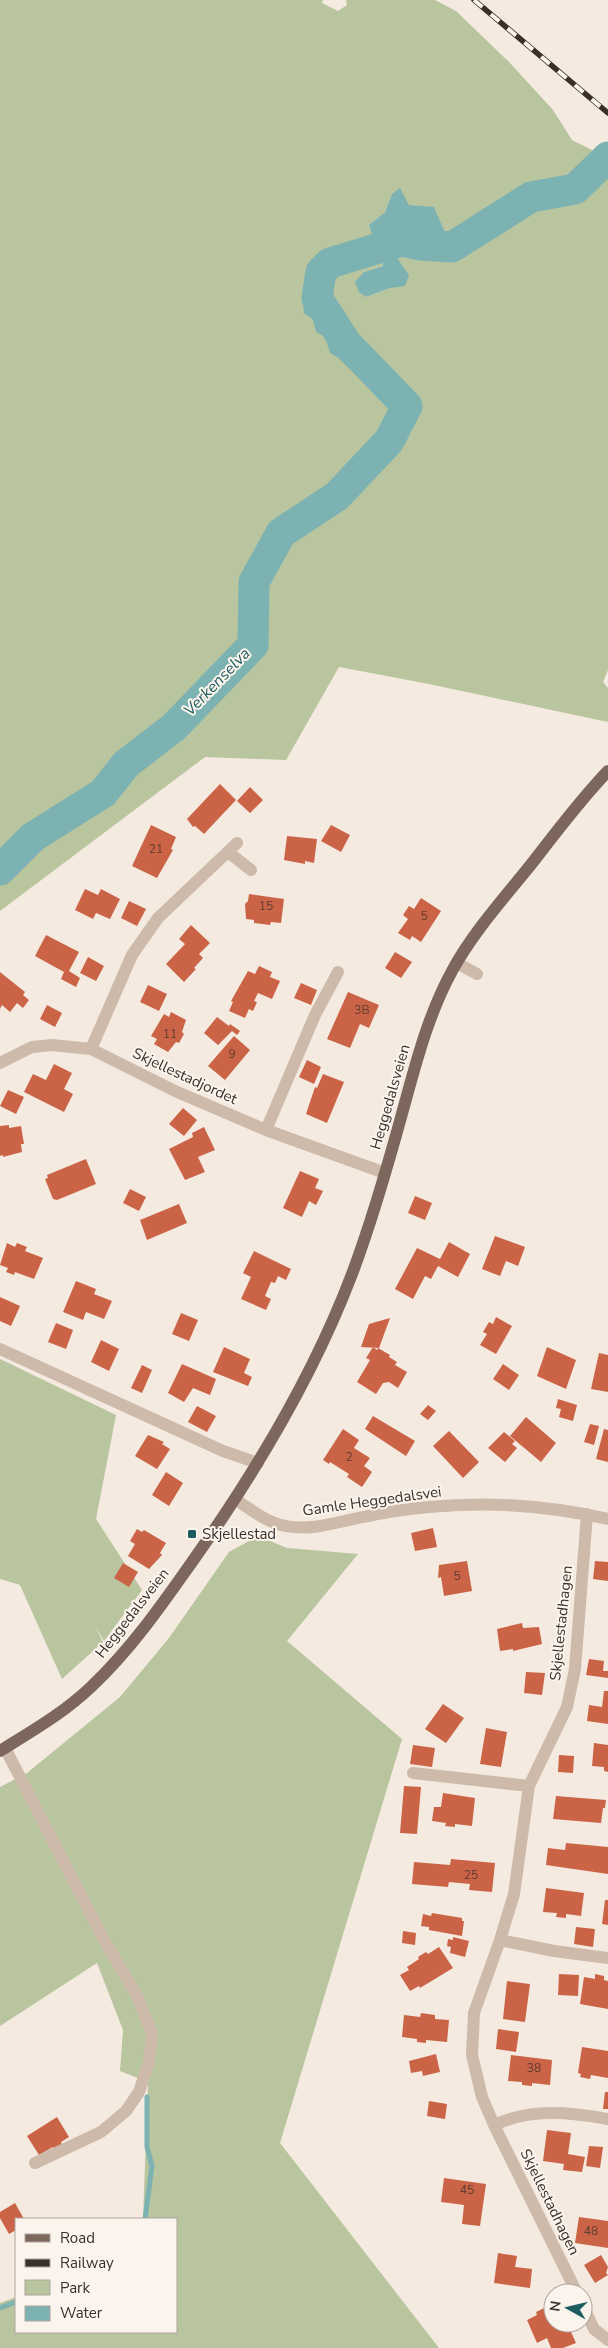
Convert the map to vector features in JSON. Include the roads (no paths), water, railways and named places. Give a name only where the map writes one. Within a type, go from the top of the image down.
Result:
[{"type":"main road","name":"Heggedalsveien","points":[[3,1749],[44,1725],[90,1688],[121,1656],[152,1619],[236,1500],[318,1351],[352,1274],[385,1173],[422,1041],[437,1002],[457,963],[496,908],[608,771]]},
{"type":"street","points":[[92,1049],[132,955],[158,918],[232,847],[251,870]]},
{"type":"street","points":[[457,963],[478,974]]},
{"type":"street","points":[[266,1130],[315,1015],[338,972]]},
{"type":"street","name":"Skjellestadjordet","points":[[0,1063],[32,1047],[61,1045],[92,1049],[175,1091],[266,1130],[385,1173]]},
{"type":"street","points":[[0,1349],[223,1451],[258,1463]]},
{"type":"street","name":"Gamle Heggedalsvei","points":[[236,1500],[267,1520],[299,1528],[430,1507],[486,1504],[544,1508],[608,1519]]},
{"type":"street","name":"Skjellestadhagen","points":[[572,2283],[482,2098],[472,2055],[474,2013],[514,1894],[530,1786],[567,1707],[575,1668],[587,1514]]},
{"type":"street","points":[[3,1749],[104,1940],[137,1996],[152,2034],[149,2062],[138,2092],[126,2111],[101,2132],[35,2163]]},
{"type":"street","points":[[413,1772],[530,1786]]},
{"type":"street","points":[[500,1940],[554,1951],[608,1958]]},
{"type":"street","points":[[494,2125],[528,2114],[547,2112],[573,2113],[608,2119]]},
{"type":"street","points":[[593,2327],[608,2340]]},
{"type":"water","points":[[400,188],[409,205],[434,207],[455,255],[447,263],[432,252],[403,252],[397,258],[409,275],[405,286],[390,288],[366,297],[359,292],[355,282],[364,272],[383,266],[382,259],[356,261],[355,256],[358,249],[373,238],[369,225],[385,212],[392,194]]},
{"type":"water","points":[[321,272],[329,277],[327,288],[335,306],[345,317],[360,344],[379,368],[377,377],[373,380],[355,373],[330,353],[325,337],[316,332],[313,319],[304,313],[303,301],[311,274]]},
{"type":"waterway","name":"Verkenselva","points":[[0,870],[33,837],[103,793],[126,764],[174,727],[253,645],[254,582],[281,533],[337,496],[389,441],[407,406],[346,343],[317,298],[321,272],[330,263],[402,241],[421,245],[452,247],[531,197],[575,189],[608,157]]},
{"type":"waterway","points":[[145,2218],[152,2166],[147,2147],[147,2097]]},
{"type":"waterway","points":[[0,2308],[15,2302]]},
{"type":"railway","points":[[474,0],[608,113]]},
{"type":"place","name":"Skjellestad","points":[[192,1534]]}]
